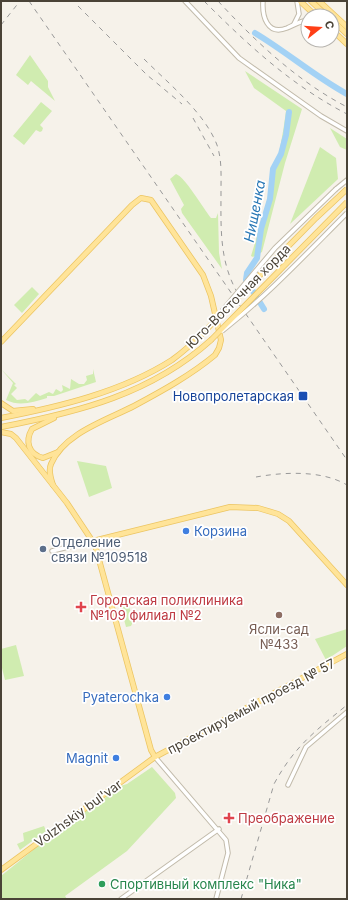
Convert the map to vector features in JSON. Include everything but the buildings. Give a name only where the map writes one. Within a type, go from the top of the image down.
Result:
[{"type":"main road","points":[[300,1],[307,8]]},
{"type":"main road","points":[[311,1],[318,8]]},
{"type":"main road","points":[[319,1],[347,27]]},
{"type":"main road","name":"Юго-Восточная хорда","points":[[1,418],[52,406],[104,391],[145,375],[173,360],[204,332],[347,188]]},
{"type":"main road","points":[[1,342],[136,201],[141,198],[151,200],[203,275],[221,340],[215,355],[156,394],[90,428],[71,440],[61,450],[50,465],[50,473],[54,485]]},
{"type":"main road","name":"Юго-Восточная хорда","points":[[1,427],[78,408],[122,395],[162,377],[191,358],[211,340],[347,202]]},
{"type":"main road","points":[[1,403],[13,411],[52,406]]},
{"type":"main road","points":[[61,450],[47,457],[38,457],[30,448],[28,440],[29,434],[32,429],[42,422],[78,408]]},
{"type":"main road","points":[[1,432],[12,434],[16,438],[54,485],[93,541],[151,750],[155,757]]},
{"type":"main road","points":[[93,541],[230,507],[258,508],[278,514],[289,520],[347,585]]},
{"type":"main road","name":"проектируемый проезд № 57","points":[[155,757],[347,654]]},
{"type":"main road","name":"Volzhskiy bul'var","points":[[1,870],[155,757]]},
{"type":"street","points":[[185,1],[239,58],[321,116],[347,131]]},
{"type":"street","points":[[263,1],[264,18],[269,25],[278,29],[300,23]]},
{"type":"street","points":[[290,27],[297,20],[299,14],[296,1]]},
{"type":"street","points":[[204,332],[275,248],[347,180]]},
{"type":"street","points":[[211,340],[258,302],[347,213]]},
{"type":"street","points":[[52,551],[93,541]]},
{"type":"street","points":[[288,785],[306,746],[347,712]]},
{"type":"street","points":[[155,757],[175,782],[219,829],[226,840],[228,853],[216,899]]},
{"type":"street","points":[[121,899],[219,829]]},
{"type":"green space","points":[[30,55],[48,81],[48,87],[55,101],[31,81],[28,85],[16,75]]},
{"type":"green space","points":[[245,71],[302,109],[285,163],[262,252],[253,257],[251,256],[267,203],[276,166],[286,111],[254,88]]},
{"type":"green space","points":[[41,102],[52,111],[40,125],[43,128],[42,131],[40,132],[36,130],[24,145],[13,136]]},
{"type":"green space","points":[[330,128],[347,139],[347,150],[340,147]]},
{"type":"green space","points":[[320,147],[336,158],[338,179],[290,224]]},
{"type":"green space","points":[[176,174],[180,176],[189,187],[211,218],[216,218],[218,213],[219,253],[222,269],[182,213],[181,209],[184,205],[170,179]]},
{"type":"green space","points":[[32,287],[39,294],[22,313],[14,305]]},
{"type":"green space","points":[[1,369],[16,384],[14,385],[17,388],[11,394],[17,400],[25,399],[28,401],[36,393],[40,396],[49,392],[53,394],[56,389],[61,392],[63,390],[62,385],[70,389],[71,379],[79,384],[84,384],[87,380],[86,376],[93,374],[93,369],[96,382],[54,396],[47,396],[47,398],[37,401],[16,403],[6,400],[13,383]]},
{"type":"green space","points":[[77,461],[106,466],[112,488],[89,497]]},
{"type":"green space","points":[[128,602],[133,622],[131,626],[126,627],[120,604]]},
{"type":"green space","points":[[347,629],[347,646],[326,660],[315,639]]},
{"type":"green space","points":[[16,645],[24,676],[5,680],[1,664],[1,649]]},
{"type":"green space","points":[[152,767],[175,793],[176,798],[127,851],[65,896],[67,899],[1,899],[1,876],[43,842],[56,835],[76,816],[94,807],[94,804],[104,799],[114,788],[127,784]]},
{"type":"green space","points":[[44,826],[46,831],[20,850],[17,844],[24,841],[23,833]]},
{"type":"waterway","name":"Нищенка","points":[[255,33],[323,80],[347,94]]},
{"type":"waterway","name":"Нищенка","points":[[264,309],[246,280],[247,273],[257,258],[261,229],[270,199],[273,169],[281,154],[286,135],[289,112]]},
{"type":"railway","points":[[1,25],[20,1]]},
{"type":"railway","points":[[29,1],[347,460]]},
{"type":"railway","points":[[204,1],[271,63],[307,90],[347,114]]},
{"type":"railway","points":[[218,1],[262,46],[278,60],[311,85],[347,107]]},
{"type":"railway","points":[[78,6],[147,75],[182,104]]},
{"type":"railway","points":[[144,59],[195,110],[204,121],[217,145],[221,168],[222,243],[227,268],[237,292]]},
{"type":"railway","points":[[193,118],[214,156]]},
{"type":"railway","points":[[256,477],[291,473],[315,475],[337,480],[347,485]]},
{"type":"railway","points":[[241,899],[274,784],[289,760],[306,740],[347,705]]},
{"type":"place","name":"Новопролетарская","points":[[303,396]]},
{"type":"place","name":"Корзина","points":[[186,531]]},
{"type":"place","name":"Отделение связи №109518","points":[[43,549]]},
{"type":"place","name":"Городская поликлиника №109 филиал №2","points":[[81,607]]},
{"type":"place","name":"Ясли-сад №433","points":[[279,615]]},
{"type":"place","name":"Pyaterochka","points":[[167,697]]},
{"type":"place","name":"Magnit","points":[[116,758]]},
{"type":"place","name":"Преображение","points":[[229,818]]},
{"type":"place","name":"Спортивный комплекс \"Ника\"","points":[[102,884]]}]
